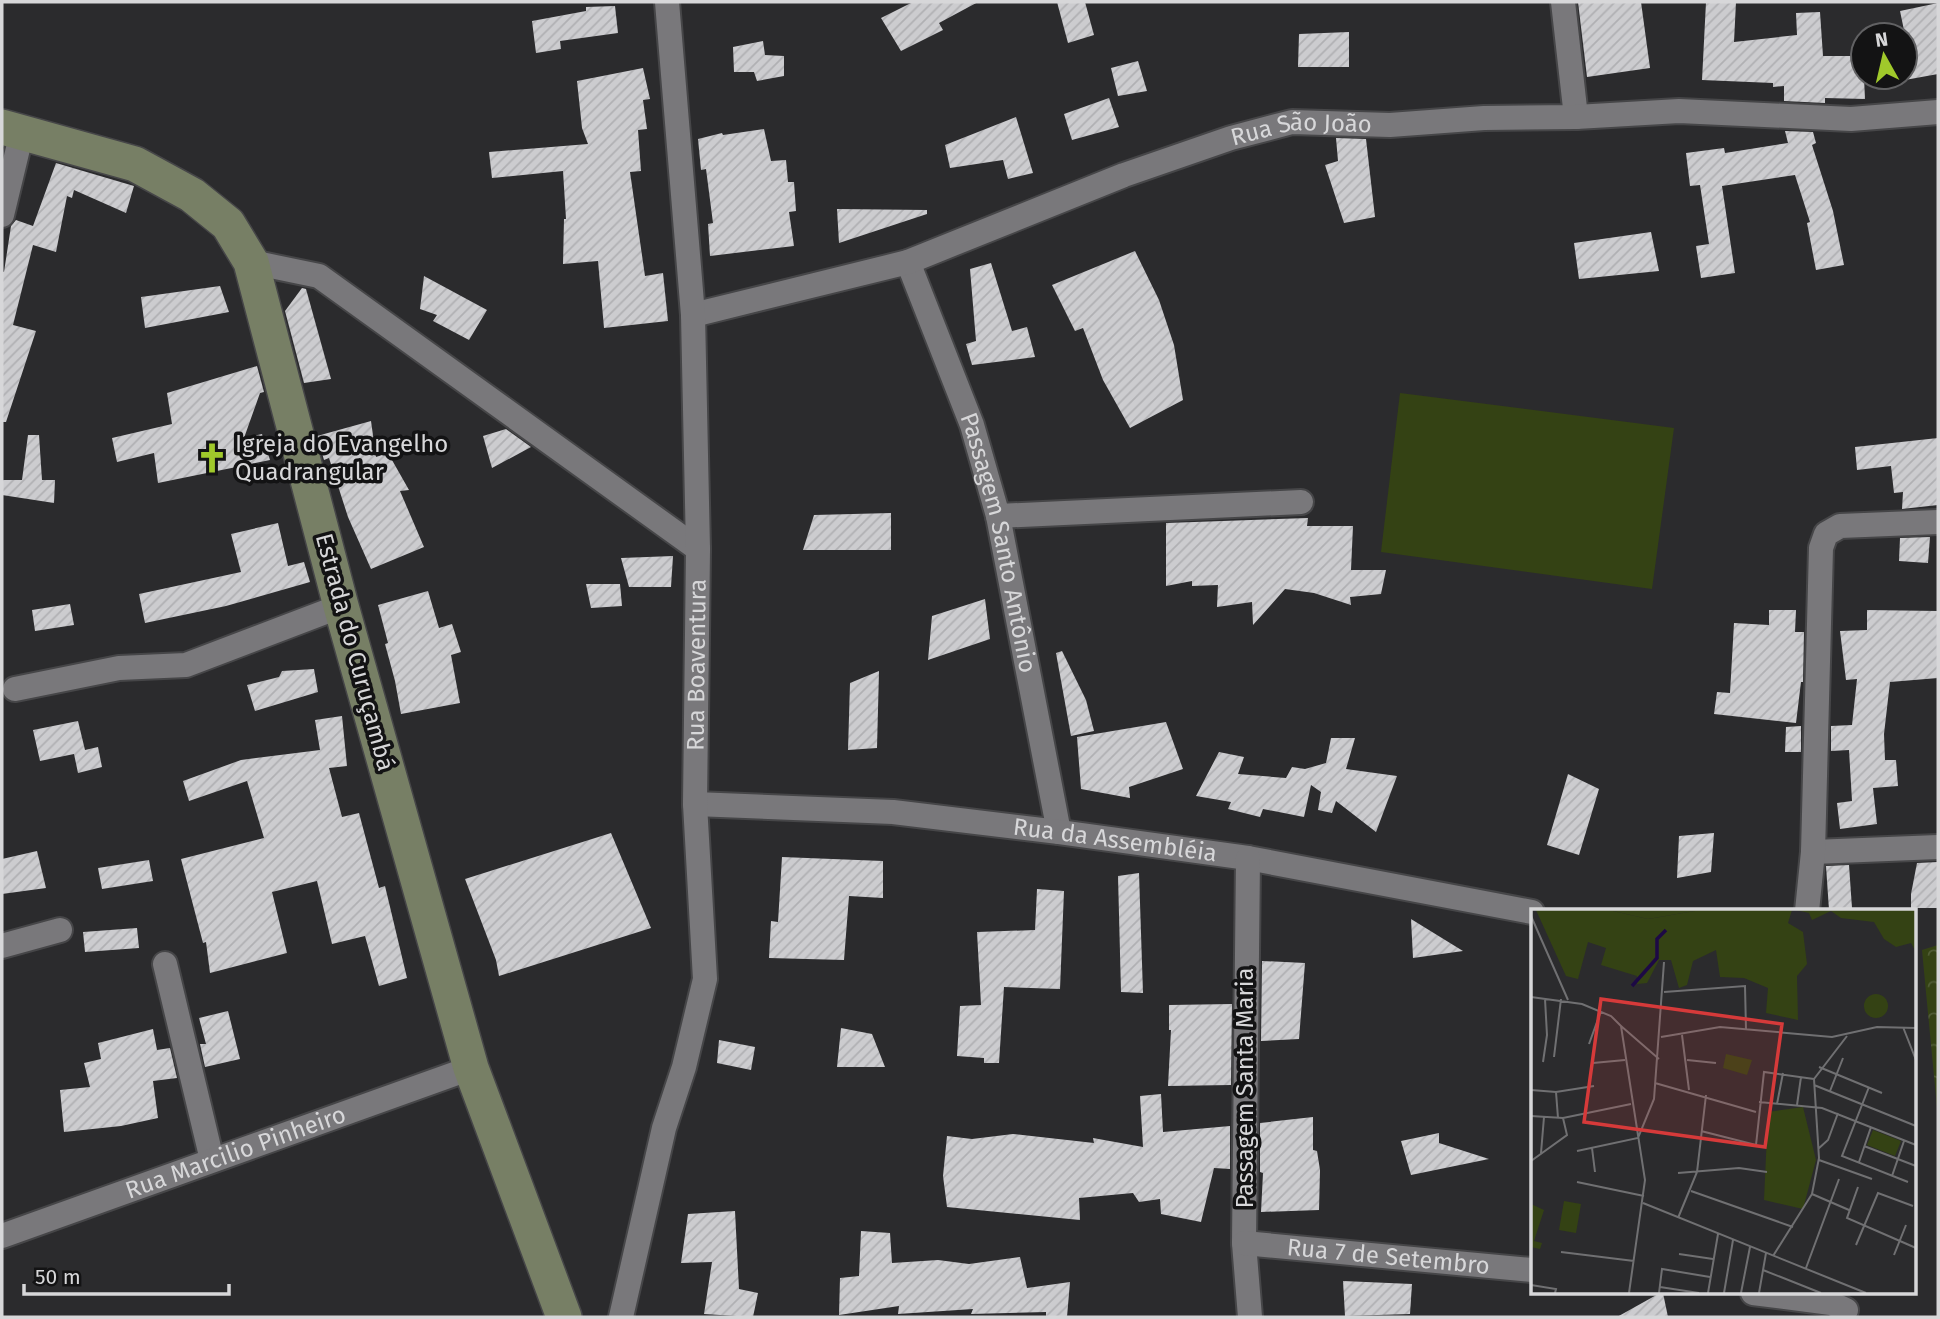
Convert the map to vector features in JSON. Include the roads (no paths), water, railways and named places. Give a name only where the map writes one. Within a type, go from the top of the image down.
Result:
[{"type":"street","name":"Rua Boaventura","points":[[621,1317],[664,1128],[684,1067],[705,979],[695,804],[698,549],[693,315],[667,2]]},
{"type":"street","points":[[1563,2],[1576,117]]},
{"type":"street","name":"Rua São João","points":[[693,315],[908,262],[1125,175],[1231,138],[1292,122],[1390,125],[1485,118],[1576,117],[1679,111],[1851,119],[1938,112]]},
{"type":"street","points":[[2,215],[12,129]]},
{"type":"street","name":"Estrada do Curuçambá","points":[[12,129],[135,164],[192,195],[228,224],[251,262],[341,606],[471,1068],[564,1317]]},
{"type":"street","points":[[251,262],[319,276],[698,549]]},
{"type":"street","name":"Passagem Santo Antônio","points":[[908,262],[972,425],[998,516],[1059,832]]},
{"type":"street","points":[[998,516],[1301,502]]},
{"type":"street","points":[[1807,909],[1813,852],[1821,548],[1826,534],[1840,526],[1938,522]]},
{"type":"street","points":[[15,689],[119,668],[186,664],[341,606]]},
{"type":"street","name":"Rua da Assembléia","points":[[695,804],[893,812],[1059,832],[1248,858],[1531,912]]},
{"type":"street","points":[[1813,852],[1938,847]]},
{"type":"street","name":"Passagem Santa Maria","points":[[1248,858],[1244,1243],[1250,1317]]},
{"type":"street","points":[[2,946],[60,930]]},
{"type":"street","points":[[165,964],[212,1160]]},
{"type":"street","name":"Rua Marcilio Pinheiro","points":[[2,1236],[471,1068]]},
{"type":"street","name":"Rua 7 de Setembro","points":[[1244,1243],[1531,1270]]},
{"type":"street","points":[[1761,1294],[1831,1303],[1845,1301]]},
{"type":"place","name":"Igreja do Evangelho Quadrangular","points":[[212,458]]}]
